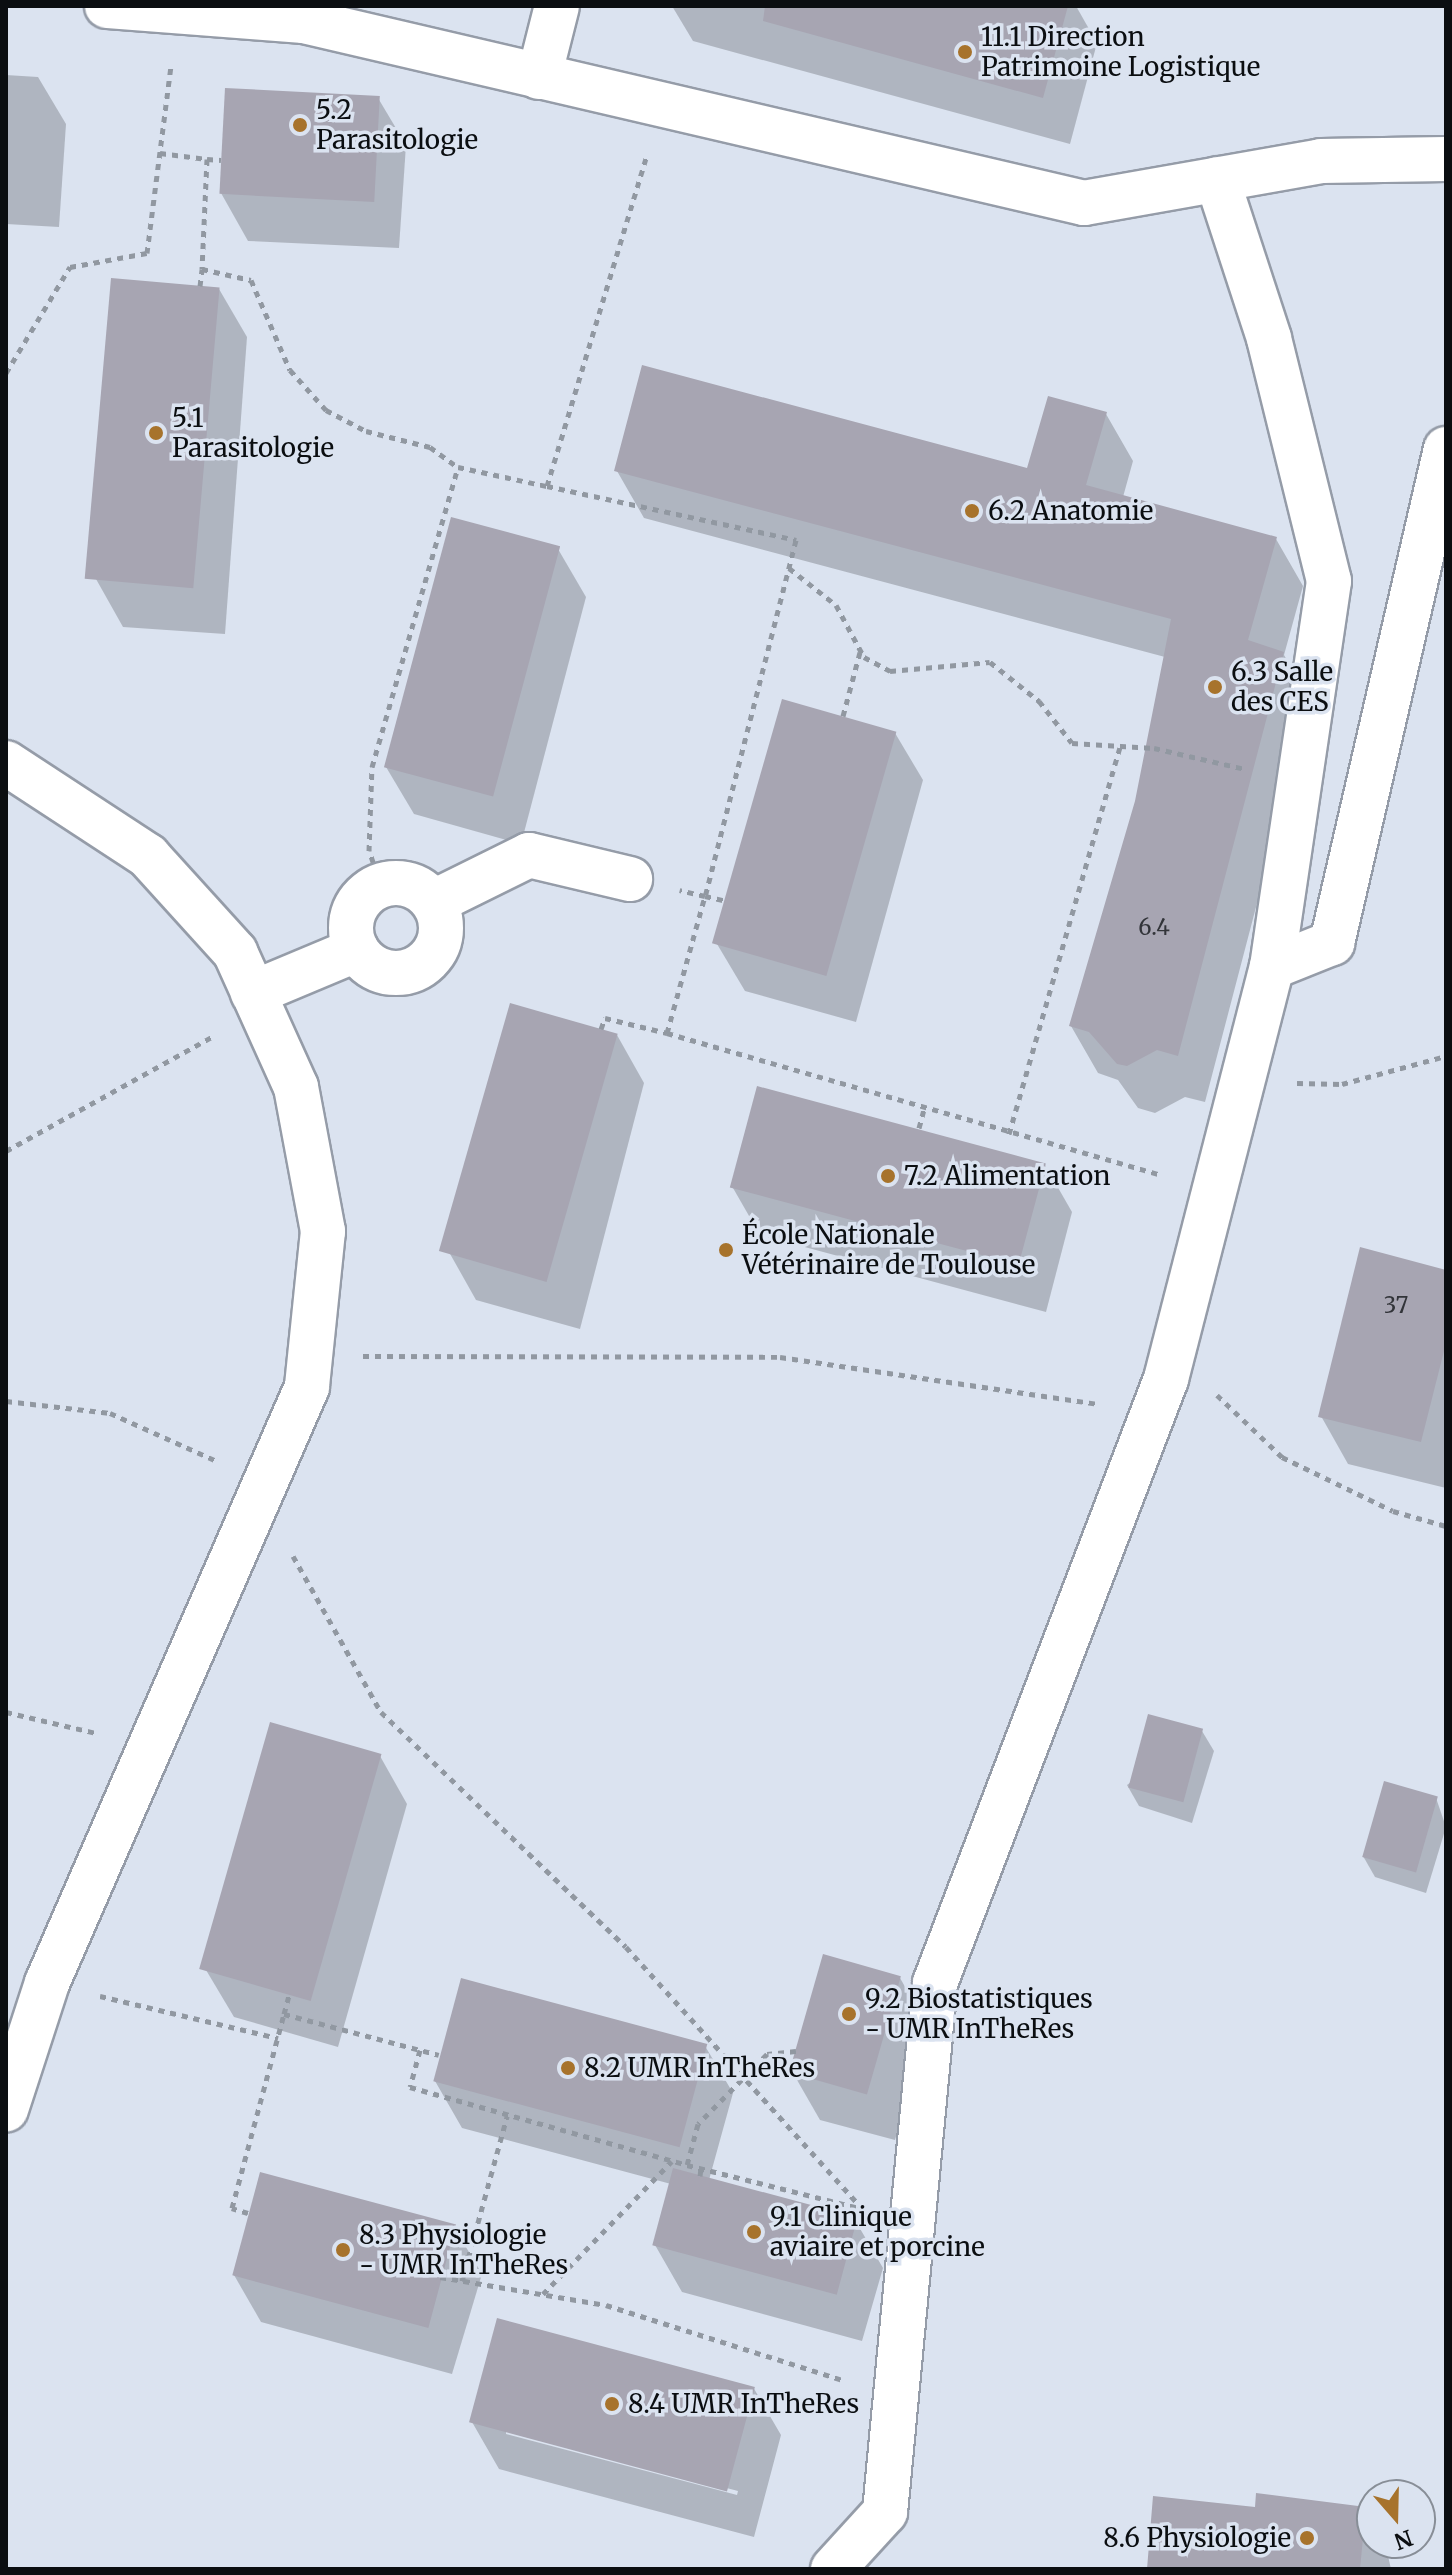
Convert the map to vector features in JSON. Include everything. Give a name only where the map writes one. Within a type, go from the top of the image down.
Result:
[{"type":"lane","points":[[107,6],[324,16],[539,77],[1084,203],[1321,161],[1446,159]]},
{"type":"lane","points":[[539,77],[557,6]]},
{"type":"lane","points":[[833,2569],[885,2512],[916,2224],[935,1983],[1173,1353],[1248,1082],[1272,967],[1329,581],[1269,338],[1217,179]]},
{"type":"lane","points":[[1272,967],[1332,943],[1446,449]]},
{"type":"lane","points":[[6,763],[148,856],[235,952],[296,1087],[323,1231],[307,1387],[47,1983],[6,2109]]},
{"type":"lane","points":[[434,902],[529,855],[630,879]]},
{"type":"lane","points":[[381,885],[411,885],[434,902],[441,931],[418,968],[389,972],[356,950],[352,917],[381,885]]},
{"type":"lane","points":[[257,1002],[356,950]]},
{"type":"path","points":[[6,373],[70,267],[147,253],[178,11]]},
{"type":"path","points":[[547,486],[662,106]]},
{"type":"path","points":[[160,153],[221,160]]},
{"type":"path","points":[[200,286],[207,159]]},
{"type":"path","points":[[202,269],[251,280],[290,370],[326,410],[366,431],[430,447],[458,467],[796,540],[667,1033]]},
{"type":"path","points":[[381,885],[369,851],[372,767],[458,467]]},
{"type":"path","points":[[789,568],[836,605],[860,651],[890,671],[990,662],[1039,701],[1072,743],[1154,748],[1299,781]]},
{"type":"path","points":[[843,716],[860,651]]},
{"type":"path","points":[[1009,1134],[1120,748]]},
{"type":"path","points":[[630,879],[727,901]]},
{"type":"path","points":[[6,1151],[257,1002]]},
{"type":"path","points":[[601,1029],[605,1018],[667,1033],[1009,1134],[1218,1189]]},
{"type":"path","points":[[1248,1082],[1342,1084],[1446,1056]]},
{"type":"path","points":[[919,1128],[924,1109]]},
{"type":"path","points":[[1173,1353],[1282,1457],[1393,1511],[1446,1526]]},
{"type":"path","points":[[310,1356],[780,1357],[1153,1412]]},
{"type":"path","points":[[6,1401],[144,1424],[261,1492],[381,1712],[626,1947],[748,2076],[862,2209]]},
{"type":"path","points":[[6,1712],[151,1745]]},
{"type":"path","points":[[47,1983],[278,2038]]},
{"type":"path","points":[[248,2213],[232,2208],[289,1995]]},
{"type":"path","points":[[284,2014],[439,2055]]},
{"type":"path","points":[[420,2050],[410,2087],[672,2161],[916,2224]]},
{"type":"path","points":[[687,2165],[698,2124],[767,2054],[796,2051]]},
{"type":"path","points":[[462,2281],[507,2116]]},
{"type":"path","points":[[543,2295],[672,2161]]},
{"type":"path","points":[[700,2176],[701,2168]]},
{"type":"path","points":[[440,2277],[606,2305],[897,2397]]},
{"type":"building","name":"11.1 Direction Patrimoine Logistique","points":[[765,6],[1068,6],[1043,98],[763,21]]},
{"type":"building","name":"5.2 Parasitologie","points":[[225,88],[380,96],[374,202],[219,194]]},
{"type":"building","name":"5.1 Parasitologie","points":[[111,278],[220,287],[193,588],[85,579]]},
{"type":"building","points":[[642,365],[1027,468],[1048,396],[1107,412],[1086,485],[1277,537],[1248,640],[1284,652],[1178,1056],[1157,1050],[1127,1066],[1117,1064],[1089,1032],[1069,1026],[1135,801],[1171,619],[614,471]]},
{"type":"building","points":[[451,517],[560,546],[493,796],[384,767]]},
{"type":"building","points":[[782,699],[896,732],[826,976],[712,943]]},
{"type":"building","points":[[510,1003],[618,1034],[547,1282],[439,1251]]},
{"type":"building","name":"7.2 Alimentation","points":[[757,1086],[1046,1163],[1019,1265],[730,1187]]},
{"type":"building","points":[[1360,1247],[1446,1270],[1446,1343],[1421,1442],[1318,1417]]},
{"type":"building","points":[[1148,1714],[1203,1729],[1183,1802],[1128,1787]]},
{"type":"building","points":[[270,1722],[382,1754],[311,2001],[199,1969]]},
{"type":"building","points":[[1384,1781],[1438,1796],[1416,1872],[1362,1857]]},
{"type":"building","name":"9.2 Biostatistiques - UMR InTheRes","points":[[823,1954],[901,1976],[867,2095],[789,2072]]},
{"type":"building","name":"8.2 UMR InTheRes","points":[[461,1978],[707,2044],[680,2147],[433,2081]]},
{"type":"building","name":"9.1 Clinique aviaire et porcine","points":[[673,2168],[857,2217],[837,2295],[652,2245]]},
{"type":"building","name":"8.3 Physiologie - UMR InTheRes","points":[[260,2172],[456,2225],[428,2328],[232,2275]]},
{"type":"building","name":"8.4 UMR InTheRes","points":[[497,2318],[755,2387],[727,2491],[469,2422]]},
{"type":"building","points":[[1256,2493],[1356,2506],[1356,2559],[1361,2559],[1360,2569],[1147,2569],[1153,2496],[1255,2507]]},
{"type":"place","name":"11.1 Direction Patrimoine Logistique","points":[[965,52]]},
{"type":"place","name":"5.2 Parasitologie","points":[[300,125]]},
{"type":"place","name":"5.1 Parasitologie","points":[[156,433]]},
{"type":"place","name":"6.2 Anatomie","points":[[972,511]]},
{"type":"place","name":"6.3 Salle des CES","points":[[1215,687]]},
{"type":"place","name":"7.2 Alimentation","points":[[888,1176]]},
{"type":"place","name":"École Nationale Vétérinaire de Toulouse","points":[[726,1250]]},
{"type":"place","name":"9.2 Biostatistiques - UMR InTheRes","points":[[849,2014]]},
{"type":"place","name":"8.2 UMR InTheRes","points":[[568,2068]]},
{"type":"place","name":"9.1 Clinique aviaire et porcine","points":[[754,2232]]},
{"type":"place","name":"8.3 Physiologie - UMR InTheRes","points":[[343,2250]]},
{"type":"place","name":"8.4 UMR InTheRes","points":[[612,2404]]},
{"type":"place","name":"8.6 Physiologie","points":[[1307,2538]]}]
